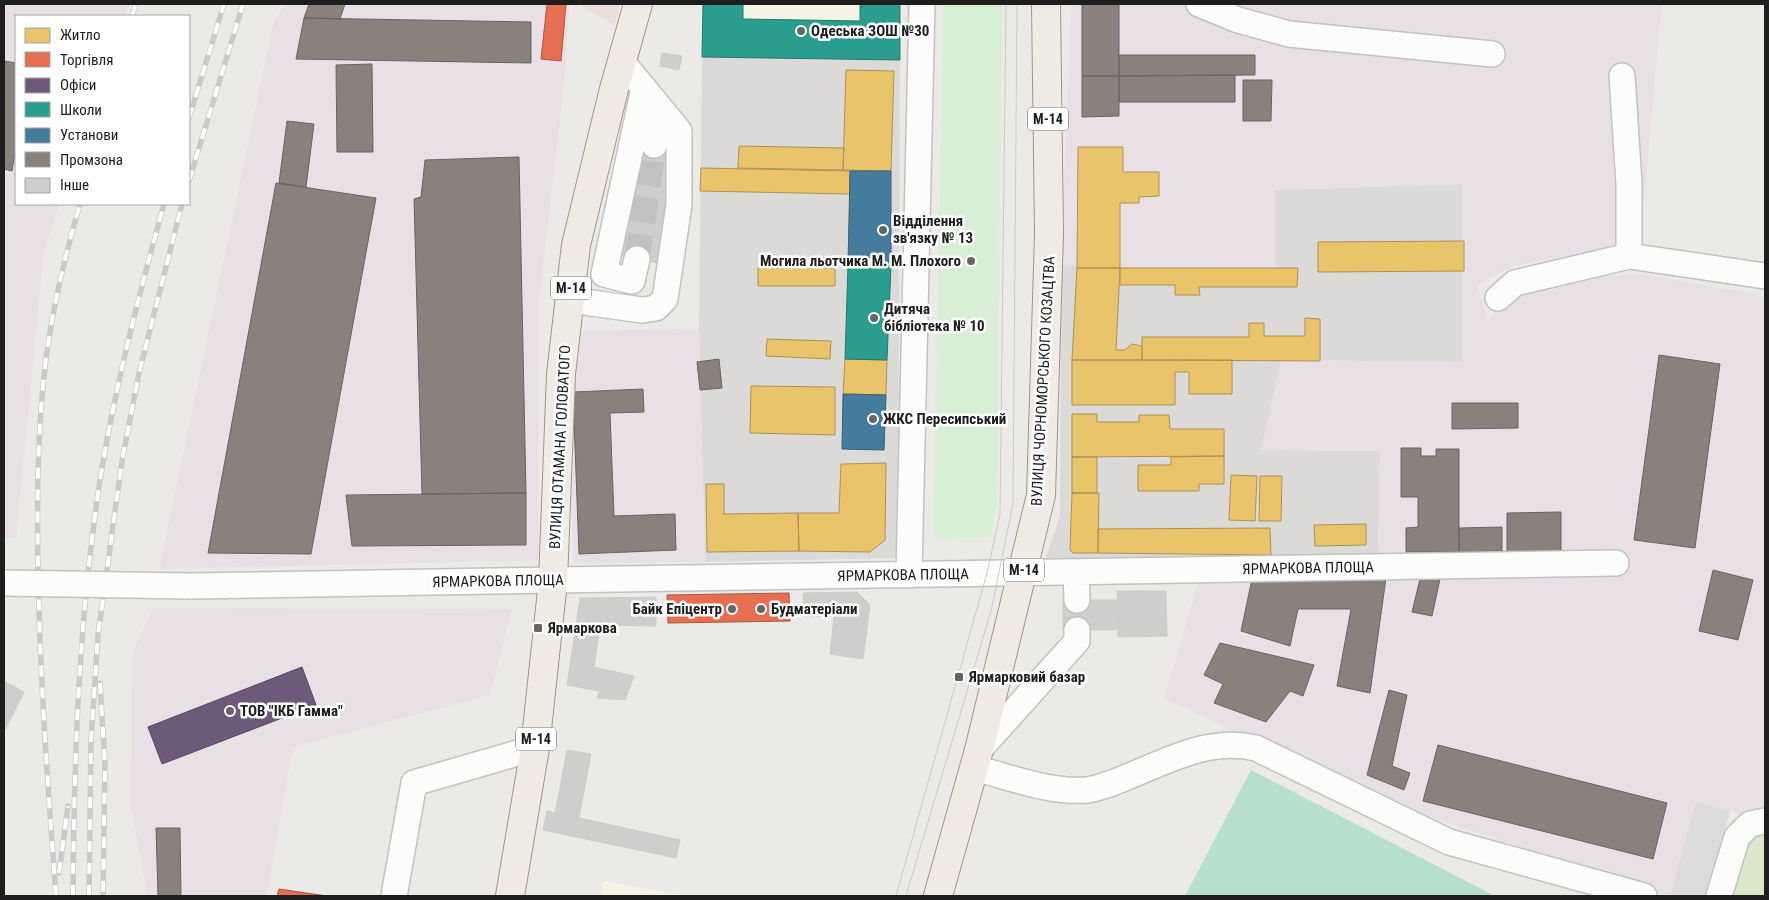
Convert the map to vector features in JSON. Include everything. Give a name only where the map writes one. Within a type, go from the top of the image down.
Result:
[{"type":"main road","name":"ВУЛИЦЯ ЧОРНОМОРСЬКОГО КОЗАЦТВА","points":[[938,896],[977,759],[1023,573],[1040,495],[1050,234],[1046,4]]},
{"type":"main road","name":"ВУЛИЦЯ ОТАМАНА ГОЛОВАТОГО","points":[[510,896],[535,748],[553,581],[561,374],[576,246],[635,6]]},
{"type":"street","points":[[909,574],[922,4]]},
{"type":"street","points":[[1199,4],[1238,20],[1289,34],[1492,54]]},
{"type":"street","points":[[570,300],[642,310],[656,308],[665,299],[679,205],[680,131],[622,62]]},
{"type":"street","points":[[1622,76],[1629,184],[1629,256]]},
{"type":"street","points":[[637,259],[632,281],[604,274],[644,88]]},
{"type":"street","points":[[654,145],[660,108]]},
{"type":"street","points":[[1498,298],[1515,282],[1629,256],[1765,276]]},
{"type":"street","points":[[607,305],[612,276]]},
{"type":"street","name":"ЯРМАРКОВА ПЛОЩА","points":[[4,583],[190,586],[1616,563]]},
{"type":"street","points":[[1076,572],[1077,600]]},
{"type":"street","points":[[1077,630],[1077,641],[977,759],[1047,787],[1088,790],[1200,748],[1238,744],[1256,748],[1449,842],[1644,896]]},
{"type":"street","points":[[394,896],[414,783],[535,748]]},
{"type":"street","points":[[1719,896],[1737,837],[1750,824],[1765,821]]},
{"type":"shaded area","points":[[4,4],[130,4],[125,15],[15,15],[15,205],[60,205],[44,251],[16,538],[4,538]]},
{"type":"shaded area","points":[[285,4],[569,4],[564,86],[539,301],[538,560],[159,569],[273,24]]},
{"type":"shaded area","points":[[577,4],[620,4],[615,25]]},
{"type":"shaded area","name":"Одеська ЗОШ №30","points":[[703,4],[900,4],[900,60],[702,57]]},
{"type":"shaded area","points":[[1071,4],[1662,4],[1640,242],[1512,266],[1477,286],[1488,321],[1513,283],[1641,274],[1765,296],[1765,808],[1752,817],[1696,802],[1670,896],[1366,796],[1164,698],[1197,587],[1196,563],[1378,558],[1380,451],[1261,450],[1281,360],[1462,362],[1462,184],[1275,190],[1275,268],[1061,266]]},
{"type":"shaded area","points":[[702,57],[900,60],[898,558],[705,562],[699,329]]},
{"type":"shaded area","points":[[1462,184],[1462,362],[1282,360],[1261,450],[1380,451],[1378,558],[1042,568],[1060,516],[1061,266],[1275,268],[1274,190]]},
{"type":"shaded area","points":[[699,329],[705,562],[573,563],[569,377],[582,331]]},
{"type":"shaded area","points":[[153,608],[512,609],[490,695],[293,747],[267,896],[147,896],[131,805],[132,654]]},
{"type":"shaded area","points":[[1696,802],[1730,811],[1706,896],[1670,896]]},
{"type":"shaded area","points":[[604,881],[685,896],[600,896]]},
{"type":"green space","points":[[943,4],[1002,4],[997,504],[990,537],[933,539]]},
{"type":"green space","points":[[1251,770],[1495,896],[1185,896]]},
{"type":"green space","points":[[1765,832],[1765,896],[1730,896],[1750,837]]},
{"type":"building: Житло","points":[[846,70],[894,71],[891,171],[843,170]]},
{"type":"building: Житло","points":[[739,146],[844,148],[843,170],[738,168]]},
{"type":"building: Житло","points":[[1078,147],[1123,147],[1123,172],[1159,172],[1159,196],[1139,197],[1139,203],[1120,203],[1120,268],[1077,268]]},
{"type":"building: Житло","points":[[701,168],[850,171],[850,194],[700,191]]},
{"type":"building: Житло","points":[[1464,241],[1464,271],[1318,272],[1318,242]]},
{"type":"building: Житло","points":[[758,268],[835,268],[835,286],[758,286]]},
{"type":"building: Житло","points":[[1077,268],[1120,268],[1116,350],[1125,350],[1132,344],[1142,346],[1142,360],[1072,360]]},
{"type":"building: Житло","points":[[1120,268],[1298,268],[1297,287],[1199,287],[1200,295],[1175,295],[1175,285],[1120,285]]},
{"type":"building: Житло","points":[[1305,318],[1320,319],[1320,361],[1142,360],[1142,337],[1249,337],[1249,323],[1264,323],[1264,336],[1305,336]]},
{"type":"building: Житло","points":[[767,339],[831,341],[830,359],[766,356]]},
{"type":"building: Житло","points":[[845,359],[887,360],[886,395],[843,394]]},
{"type":"building: Житло","points":[[1072,360],[1232,360],[1232,394],[1189,394],[1189,372],[1175,372],[1175,405],[1072,405]]},
{"type":"building: Житло","points":[[751,386],[835,387],[835,435],[750,433]]},
{"type":"building: Житло","points":[[1072,414],[1097,414],[1097,422],[1139,422],[1139,415],[1169,415],[1170,429],[1224,429],[1224,456],[1072,457]]},
{"type":"building: Житло","points":[[1224,456],[1224,484],[1199,484],[1199,491],[1138,491],[1138,465],[1171,465],[1171,457]]},
{"type":"building: Житло","points":[[1072,457],[1097,457],[1097,493],[1072,493]]},
{"type":"building: Житло","points":[[886,463],[885,540],[870,552],[799,551],[798,513],[839,513],[841,464]]},
{"type":"building: Житло","points":[[1231,475],[1257,476],[1255,521],[1229,520]]},
{"type":"building: Житло","points":[[1260,476],[1282,476],[1281,521],[1259,521]]},
{"type":"building: Житло","points":[[706,484],[724,484],[724,514],[798,513],[799,551],[707,552]]},
{"type":"building: Житло","points":[[1072,493],[1099,493],[1098,553],[1073,553],[1070,550]]},
{"type":"building: Житло","points":[[1366,524],[1366,545],[1315,546],[1314,525]]},
{"type":"building: Житло","points":[[1270,528],[1271,555],[1098,553],[1098,529]]},
{"type":"building: Торгівля","points":[[547,4],[566,4],[561,61],[541,59]]},
{"type":"building: Торгівля","points":[[789,593],[790,621],[668,623],[667,595]]},
{"type":"building: Торгівля","points":[[279,889],[327,896],[277,896]]},
{"type":"building: Офіси","points":[[302,667],[316,705],[162,764],[148,727]]},
{"type":"building: Школи","name":"Одеська ЗОШ №30","points":[[703,4],[743,4],[743,19],[860,21],[860,4],[900,4],[900,60],[702,57]]},
{"type":"building: Школи","points":[[848,265],[891,266],[887,360],[845,359]]},
{"type":"building: Установи","points":[[850,171],[891,171],[891,266],[848,265]]},
{"type":"building: Установи","points":[[843,394],[886,395],[884,450],[842,449]]},
{"type":"building: Промзона","points":[[309,4],[345,4],[340,19],[304,18]]},
{"type":"building: Промзона","points":[[1082,4],[1119,4],[1119,76],[1082,76]]},
{"type":"building: Промзона","points":[[304,18],[531,22],[531,63],[296,59]]},
{"type":"building: Промзона","points":[[1119,55],[1255,55],[1255,75],[1119,76]]},
{"type":"building: Промзона","points":[[4,61],[15,63],[15,153],[12,171],[4,169]]},
{"type":"building: Промзона","points":[[372,64],[373,152],[337,152],[336,65]]},
{"type":"building: Промзона","points":[[1235,75],[1235,102],[1119,102],[1119,76]]},
{"type":"building: Промзона","points":[[1082,76],[1119,76],[1119,116],[1082,117]]},
{"type":"building: Промзона","points":[[1243,80],[1272,80],[1271,121],[1243,121]]},
{"type":"building: Промзона","points":[[287,121],[314,124],[306,187],[279,183]]},
{"type":"building: Промзона","points":[[519,157],[526,493],[422,494],[414,199],[421,197],[425,160]]},
{"type":"building: Промзона","points":[[276,183],[376,198],[311,554],[208,553]]},
{"type":"building: Промзона","points":[[1659,355],[1720,364],[1695,548],[1634,540]]},
{"type":"building: Промзона","points":[[719,359],[722,388],[700,390],[697,362]]},
{"type":"building: Промзона","points":[[643,389],[644,412],[610,413],[614,516],[675,514],[676,550],[579,554],[573,392]]},
{"type":"building: Промзона","points":[[1452,403],[1518,403],[1518,428],[1452,429]]},
{"type":"building: Промзона","points":[[1401,448],[1421,448],[1421,456],[1436,456],[1436,449],[1459,449],[1459,552],[1406,552],[1406,528],[1418,527],[1418,497],[1401,497]]},
{"type":"building: Промзона","points":[[526,493],[526,545],[352,546],[346,495]]},
{"type":"building: Промзона","points":[[1561,512],[1561,551],[1507,552],[1507,513]]},
{"type":"building: Промзона","points":[[1502,527],[1502,551],[1459,552],[1459,528]]},
{"type":"building: Промзона","points":[[1713,570],[1753,580],[1738,640],[1699,631]]},
{"type":"building: Промзона","points":[[1421,575],[1440,579],[1432,616],[1412,612]]},
{"type":"building: Промзона","points":[[1386,578],[1370,693],[1337,686],[1351,609],[1298,609],[1290,646],[1241,631],[1252,579]]},
{"type":"building: Промзона","points":[[1220,643],[1314,665],[1303,696],[1290,691],[1266,722],[1214,703],[1223,684],[1204,675]]},
{"type":"building: Промзона","points":[[1389,690],[1407,695],[1392,766],[1410,773],[1404,790],[1367,775]]},
{"type":"building: Промзона","points":[[1438,745],[1667,803],[1653,859],[1423,801]]},
{"type":"building: Промзона","points":[[156,828],[180,828],[181,896],[158,896]]},
{"type":"building: Інше","points":[[662,53],[682,56],[679,70],[660,66]]},
{"type":"building: Інше","points":[[640,141],[667,148],[669,192],[657,263],[616,255]]},
{"type":"building: Інше","points":[[1117,591],[1166,591],[1167,636],[1118,637]]},
{"type":"building: Інше","points":[[857,592],[870,605],[863,659],[830,654],[834,616],[804,617],[803,593]]},
{"type":"building: Інше","points":[[656,597],[656,626],[600,625],[594,667],[634,676],[625,700],[597,698],[599,691],[567,685],[580,598]]},
{"type":"building: Інше","points":[[1063,600],[1117,600],[1118,630],[1063,630]]},
{"type":"building: Інше","points":[[4,681],[24,692],[4,732]]},
{"type":"building: Інше","points":[[567,750],[591,754],[579,818],[555,814]]},
{"type":"building: Інше","points":[[547,811],[680,840],[676,858],[543,830]]},
{"type":"tunnel","points":[[637,259],[654,145]]},
{"type":"tram line","points":[[896,896],[987,573],[1000,514],[1006,4]]},
{"type":"tram line","points":[[906,896],[991,611],[1013,504],[1017,4]]},
{"type":"railway","points":[[132,15],[136,4]]},
{"type":"railway","points":[[190,115],[224,4]]},
{"type":"railway","points":[[190,178],[243,4]]},
{"type":"railway","points":[[56,896],[41,653],[38,571],[38,465],[43,385],[52,320],[69,242],[80,205]]},
{"type":"railway","points":[[73,896],[79,682],[94,521],[108,435],[122,368],[164,205]]},
{"type":"railway","points":[[89,896],[91,741],[98,635],[122,461],[139,373],[182,205]]},
{"type":"railway","points":[[100,683],[105,764],[103,896]]},
{"type":"railway","points":[[59,873],[68,806]]},
{"type":"place","name":"Одеська ЗОШ №30","points":[[801,31]]},
{"type":"place","name":"Відділення зв'язку № 13","points":[[883,230]]},
{"type":"place","name":"Могила льотчика М. М. Плохого","points":[[971,261]]},
{"type":"place","name":"Дитяча бібліотека № 10","points":[[874,318]]},
{"type":"place","name":"ЖКС Пересипський","points":[[873,419]]},
{"type":"place","name":"Байк Епіцентр","points":[[732,609]]},
{"type":"place","name":"Будматеріали","points":[[761,609]]},
{"type":"place","name":"Ярмаркова","points":[[538,628]]},
{"type":"place","name":"Ярмарковий базар","points":[[959,677]]},
{"type":"place","name":"ТОВ \"ІКБ Гамма\"","points":[[230,711]]}]
